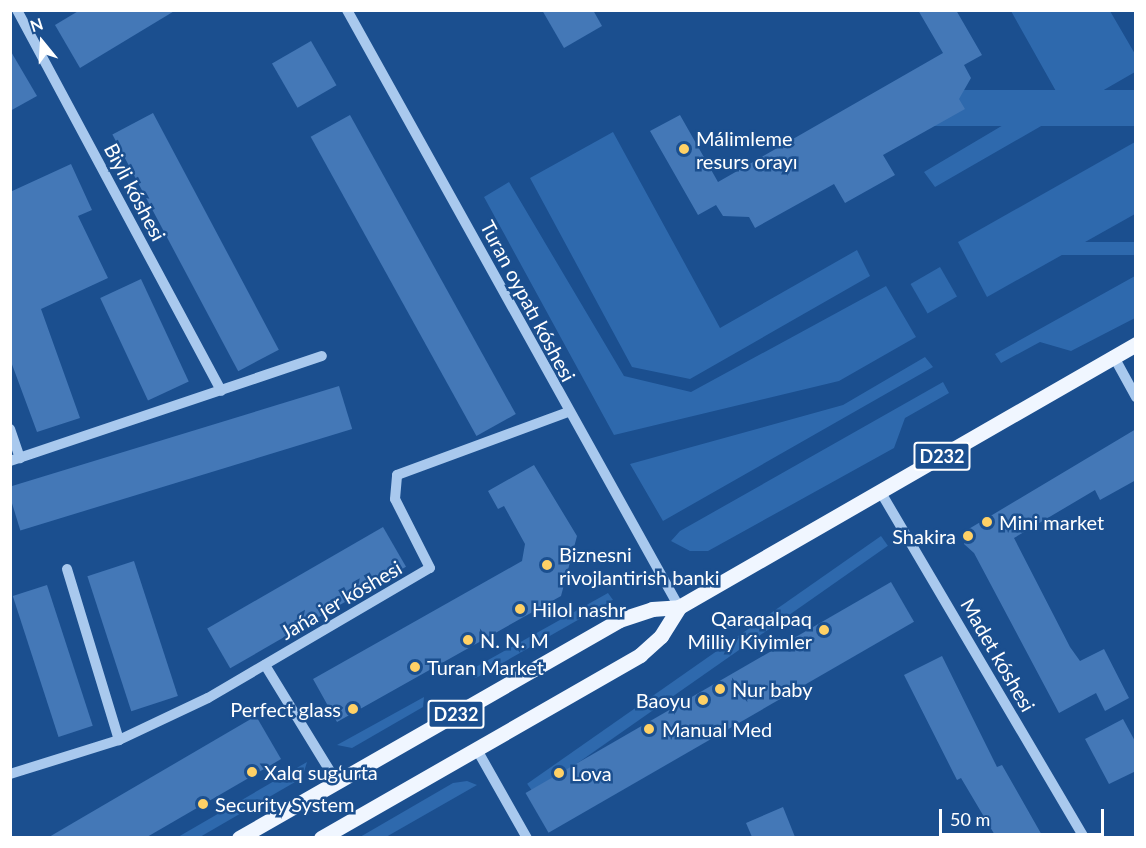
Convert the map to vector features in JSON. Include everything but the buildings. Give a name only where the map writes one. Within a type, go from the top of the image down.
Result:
[{"type":"main road","name":"D232","points":[[239,837],[620,620],[652,609],[679,607],[1136,344]]},
{"type":"main road","name":"D232","points":[[321,837],[640,655],[661,636],[679,607]]},
{"type":"street","name":"Biyli kóshesi","points":[[17,10],[221,391]]},
{"type":"street","name":"Turan oypatı kóshesi","points":[[347,10],[568,412],[679,607]]},
{"type":"street","points":[[10,429],[15,459],[322,356]]},
{"type":"street","points":[[1113,357],[1136,397]]},
{"type":"street","name":"Jańa jer kóshesi","points":[[10,774],[119,740],[265,665],[430,568],[395,499],[397,475],[568,412]]},
{"type":"street","name":"Madet kóshesi","points":[[880,491],[1084,837]]},
{"type":"street","points":[[67,569],[119,740]]},
{"type":"street","points":[[265,665],[336,781]]},
{"type":"street","points":[[476,748],[527,837]]},
{"type":"shaded area","points":[[1011,11],[1110,11],[1135,54],[1135,72],[935,187],[924,172],[1057,93]]},
{"type":"shaded area","points":[[913,90],[1135,90],[1135,126],[913,126]]},
{"type":"shaded area","points":[[613,132],[720,328],[857,250],[870,276],[690,379],[632,367],[530,178]]},
{"type":"shaded area","points":[[1135,142],[1135,214],[987,297],[958,242]]},
{"type":"shaded area","points":[[509,182],[624,376],[691,392],[886,286],[916,337],[839,381],[614,435],[484,197]]},
{"type":"shaded area","points":[[979,242],[1135,242],[1135,255],[979,255]]},
{"type":"shaded area","points":[[940,267],[957,296],[928,313],[911,284]]},
{"type":"shaded area","points":[[1135,276],[1135,318],[1071,351],[1040,342],[1001,363],[995,354]]},
{"type":"shaded area","points":[[925,357],[933,367],[663,521],[630,464],[843,405]]},
{"type":"shaded area","points":[[943,382],[949,393],[905,418],[894,448],[708,551],[690,551],[671,541],[680,531]]},
{"type":"shaded area","points":[[881,536],[888,546],[534,794],[527,784]]},
{"type":"shaded area","points":[[608,593],[613,600],[476,678],[465,673]]},
{"type":"shaded area","points":[[424,697],[423,707],[352,748],[337,745]]},
{"type":"shaded area","points":[[307,762],[302,778],[200,837],[178,837]]},
{"type":"shaded area","points":[[467,781],[477,785],[386,837],[360,837],[453,783]]},
{"type":"place","name":"Málimleme resurs orayı","points":[[684,149]]},
{"type":"place","name":"Mini market","points":[[987,522]]},
{"type":"place","name":"Shakira","points":[[968,536]]},
{"type":"place","name":"Biznesni rivojlantirish banki","points":[[547,565]]},
{"type":"place","name":"Hilol nashr","points":[[520,609]]},
{"type":"place","name":"Qaraqalpaq Milliy Kiyimler","points":[[824,630]]},
{"type":"place","name":"N. N. M","points":[[468,640]]},
{"type":"place","name":"Turan Market","points":[[415,667]]},
{"type":"place","name":"Nur baby","points":[[720,689]]},
{"type":"place","name":"Baoyu","points":[[703,700]]},
{"type":"place","name":"Perfect glass","points":[[353,709]]},
{"type":"place","name":"Manual Med","points":[[649,729]]},
{"type":"place","name":"Xalq sugʻurta","points":[[252,772]]},
{"type":"place","name":"Lova","points":[[559,773]]},
{"type":"place","name":"Security System","points":[[203,804]]}]
